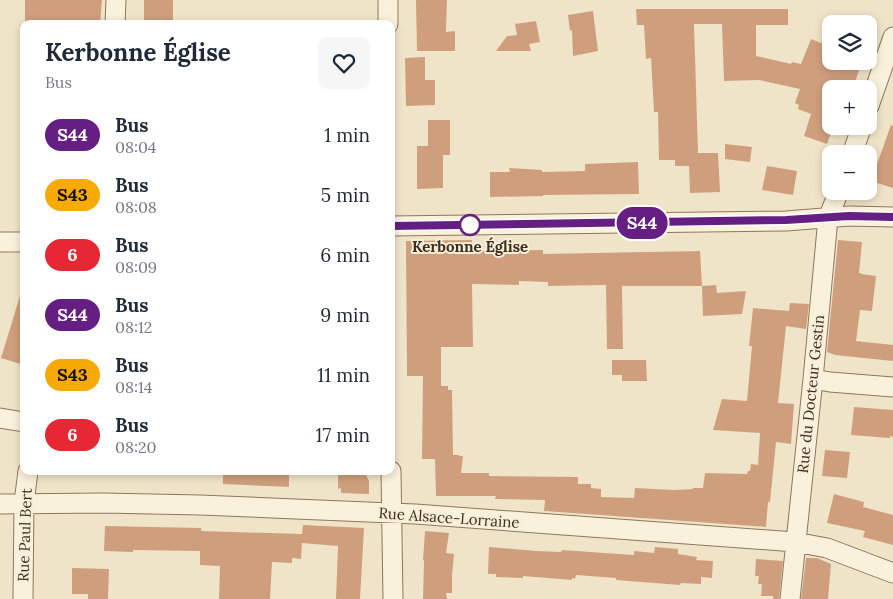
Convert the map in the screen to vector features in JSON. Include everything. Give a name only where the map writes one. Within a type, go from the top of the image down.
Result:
[{"type":"street","points":[[115,20],[116,0]]},
{"type":"street","points":[[388,0],[388,20]]},
{"type":"street","points":[[877,83],[893,37]]},
{"type":"street","name":"Rue du Docteur Gestin","points":[[790,599],[828,218],[835,200]]},
{"type":"street","points":[[395,226],[786,220],[849,216],[893,217]]},
{"type":"street","points":[[0,242],[20,242]]},
{"type":"street","points":[[813,379],[893,387]]},
{"type":"street","points":[[0,418],[20,421]]},
{"type":"street","name":"Rue Paul Bert","points":[[23,599],[24,503],[28,475]]},
{"type":"street","points":[[390,475],[393,599]]},
{"type":"street","name":"Rue Alsace-Lorraine","points":[[0,504],[103,503],[200,505],[424,515],[795,542],[827,548],[893,573]]},
{"type":"building","points":[[25,0],[102,0],[100,20],[25,20]]},
{"type":"building","points":[[144,0],[173,0],[173,20],[144,20]]},
{"type":"building","points":[[416,0],[447,0],[446,32],[455,31],[455,51],[417,51]]},
{"type":"building","points":[[636,9],[788,9],[788,25],[756,25],[756,56],[791,64],[792,62],[801,64],[811,39],[822,43],[822,70],[859,70],[856,80],[822,80],[822,135],[830,135],[827,144],[804,136],[811,114],[798,109],[799,105],[795,103],[800,89],[759,80],[724,81],[722,24],[694,24],[698,153],[718,153],[720,192],[690,193],[689,166],[675,166],[675,160],[659,160],[658,112],[654,112],[651,58],[646,59],[644,25],[637,25]]},
{"type":"building","points":[[593,11],[598,51],[573,56],[572,30],[570,31],[568,15]]},
{"type":"building","points":[[536,21],[540,42],[529,44],[531,51],[496,51],[507,36],[517,35],[515,24]]},
{"type":"building","points":[[425,57],[425,80],[435,80],[435,105],[406,106],[405,58]]},
{"type":"building","points":[[428,120],[450,120],[450,155],[443,155],[443,188],[417,189],[417,146],[428,146]]},
{"type":"building","points":[[891,125],[893,126],[893,188],[877,183],[877,164]]},
{"type":"building","points":[[725,144],[752,147],[750,162],[725,159]]},
{"type":"building","points":[[638,162],[639,194],[490,197],[490,172],[510,172],[509,168],[542,170],[542,172],[585,171],[585,164]]},
{"type":"building","points":[[767,166],[797,171],[793,195],[762,190]]},
{"type":"building","points":[[472,240],[472,251],[543,250],[543,254],[700,251],[702,286],[622,286],[623,349],[607,349],[606,285],[548,286],[548,282],[519,281],[519,285],[472,284],[473,347],[441,347],[441,386],[448,386],[448,390],[452,390],[453,455],[463,456],[461,473],[489,473],[489,476],[578,477],[578,484],[591,484],[591,488],[601,489],[601,497],[634,498],[635,488],[674,490],[703,488],[705,473],[747,474],[750,471],[751,464],[758,465],[760,433],[713,430],[722,399],[747,401],[752,346],[749,346],[753,308],[789,311],[790,303],[809,304],[806,329],[786,326],[778,403],[794,404],[791,444],[776,442],[766,527],[544,511],[545,500],[495,499],[496,496],[436,496],[435,459],[422,459],[423,376],[407,376],[406,241]]},
{"type":"building","points":[[838,240],[862,242],[859,273],[876,276],[872,311],[860,310],[856,341],[893,345],[893,361],[835,355],[827,352]]},
{"type":"building","points":[[716,285],[717,293],[746,291],[742,314],[703,316],[702,286]]},
{"type":"building","points":[[20,296],[20,364],[1,358]]},
{"type":"building","points":[[612,360],[646,360],[647,381],[622,381],[622,375],[612,375]]},
{"type":"building","points":[[854,407],[893,410],[893,437],[851,435]]},
{"type":"building","points":[[825,450],[850,452],[847,478],[822,476]]},
{"type":"building","points":[[223,475],[289,475],[289,487],[223,484]]},
{"type":"building","points":[[338,475],[366,475],[369,481],[369,494],[341,493],[341,488],[338,489]]},
{"type":"building","points":[[834,494],[864,502],[863,507],[893,515],[893,545],[863,537],[865,531],[827,523]]},
{"type":"building","points":[[303,525],[364,528],[360,599],[336,599],[338,546],[302,543],[301,559],[292,558],[292,563],[272,562],[270,599],[219,599],[220,566],[200,565],[200,551],[104,551],[105,526],[201,528],[201,531],[302,534]]},
{"type":"building","points":[[425,531],[449,533],[446,553],[454,554],[452,593],[446,593],[447,599],[423,599]]},
{"type":"building","points":[[489,547],[634,555],[634,551],[654,553],[655,547],[678,549],[678,554],[697,557],[696,560],[713,561],[712,578],[701,577],[701,584],[681,583],[680,585],[576,575],[575,579],[572,578],[572,580],[523,576],[523,578],[496,577],[496,574],[488,574]]},
{"type":"building","points":[[806,558],[817,558],[831,564],[828,599],[801,599]]},
{"type":"building","points":[[756,559],[783,561],[779,599],[773,599],[773,596],[761,596],[762,584],[758,584],[759,576],[755,576]]},
{"type":"building","points":[[72,568],[109,569],[108,599],[88,599],[88,594],[72,594]]},
{"type":"bus line","name":"S44","points":[[395,226],[786,220],[849,216],[893,217]]},
{"type":"place","name":"Kerbonne Église","points":[[470,225]]}]
